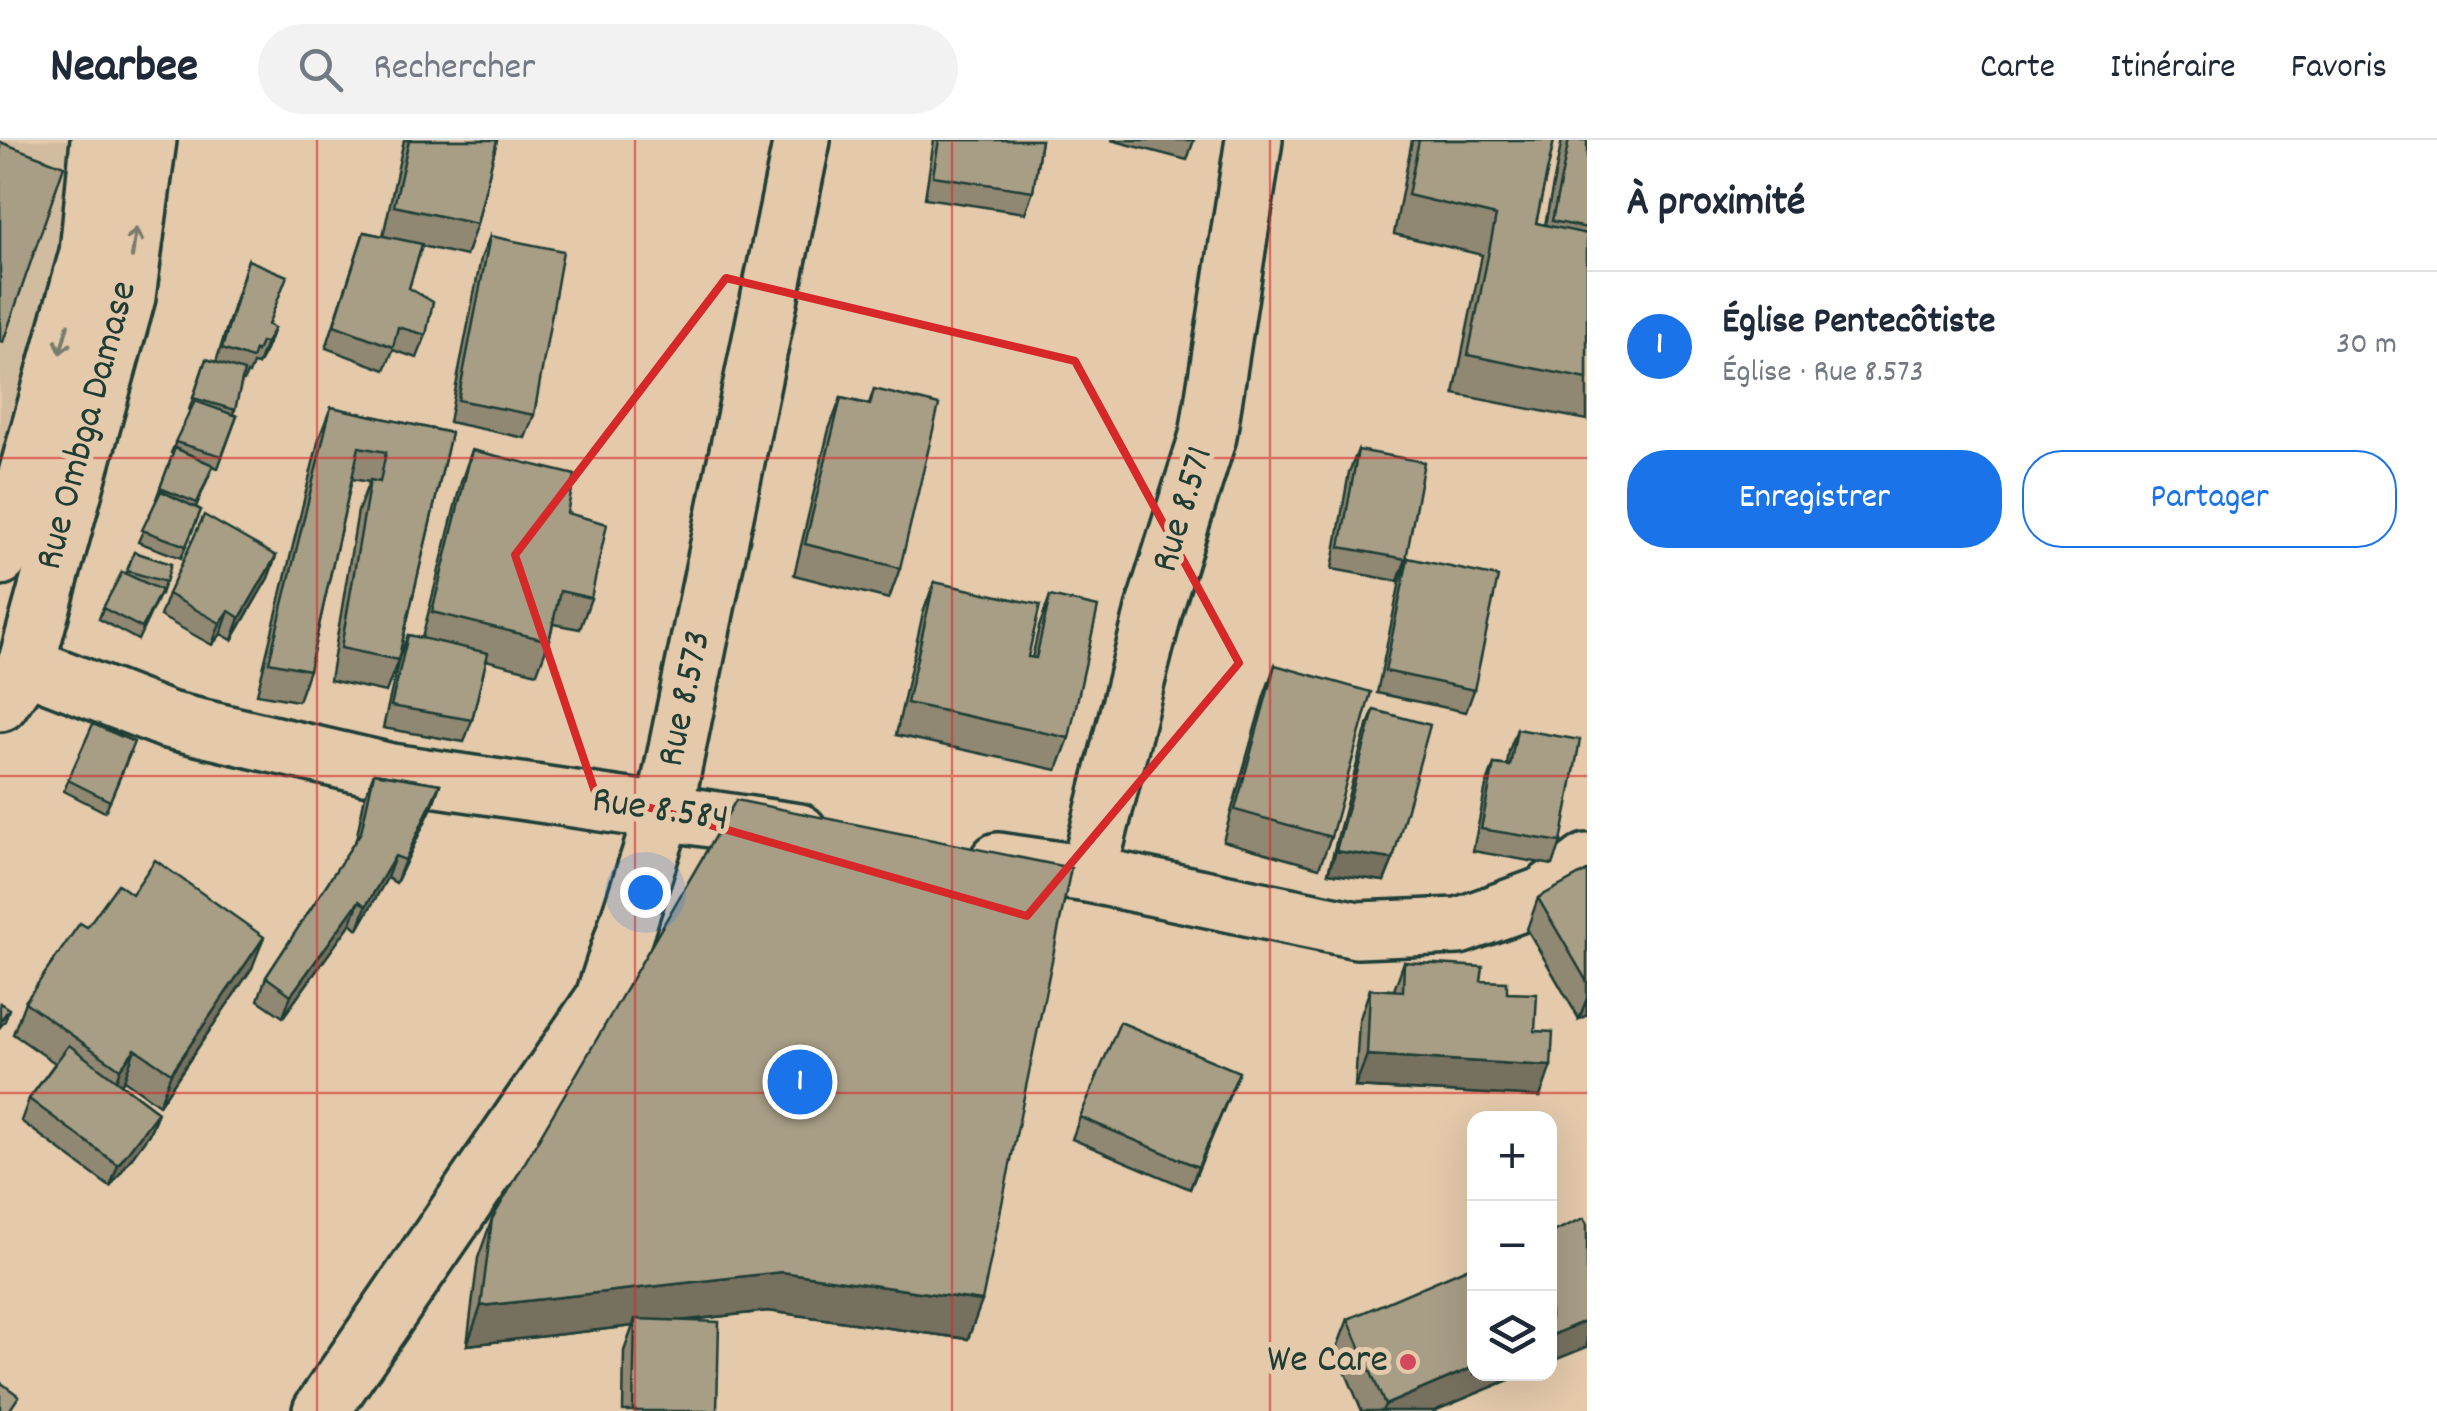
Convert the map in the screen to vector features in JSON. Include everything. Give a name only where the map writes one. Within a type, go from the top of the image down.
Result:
[{"type":"street","name":"Rue Ombga Damase","points":[[0,557],[15,518],[88,254],[100,140]]},
{"type":"street","name":"Rue Ombga Damase","points":[[13,684],[127,297],[148,140]]},
{"type":"street","name":"Rue 8.573","points":[[321,1411],[603,1000],[664,812],[802,140]]},
{"type":"street","name":"Rue 8.571","points":[[1088,874],[1155,606],[1208,436],[1254,140]]},
{"type":"street","name":"Rue 8.584","points":[[13,684],[392,772],[838,838]]},
{"type":"street","points":[[954,854],[1088,874],[1357,930],[1459,926],[1544,895],[1587,862]]},
{"type":"highlighted area","points":[[726,278],[1075,361],[1239,663],[1027,916],[595,792],[515,555]]},
{"type":"shaded area","points":[[0,140],[99,140],[0,557]]},
{"type":"building","points":[[409,140],[497,140],[477,224],[394,206]]},
{"type":"building","points":[[939,140],[1041,140],[1033,191],[933,176]]},
{"type":"building","points":[[1419,140],[1554,140],[1536,223],[1587,234],[1587,379],[1468,355],[1496,216],[1408,195]]},
{"type":"building","points":[[1569,140],[1587,140],[1587,228],[1552,221]]},
{"type":"building","points":[[0,142],[64,166],[3,342],[0,341]]},
{"type":"building","points":[[364,232],[422,244],[409,288],[433,302],[426,335],[398,327],[393,347],[334,325]]},
{"type":"building","points":[[490,236],[563,251],[534,415],[458,400]]},
{"type":"building","points":[[248,260],[287,276],[268,325],[274,328],[252,359],[222,349]]},
{"type":"building","points":[[206,359],[244,371],[235,410],[193,398]]},
{"type":"building","points":[[874,389],[939,405],[900,568],[805,544],[841,398],[870,405]]},
{"type":"building","points":[[195,401],[237,416],[222,456],[175,442]]},
{"type":"building","points":[[331,407],[451,433],[398,660],[341,648],[370,480],[380,482],[386,452],[359,447],[309,670],[269,662]]},
{"type":"building","points":[[175,448],[213,465],[197,503],[160,488]]},
{"type":"building","points":[[472,450],[575,475],[567,513],[607,524],[591,598],[560,591],[549,641],[432,612]]},
{"type":"building","points":[[1358,450],[1424,462],[1406,559],[1340,547]]},
{"type":"building","points":[[161,491],[201,510],[186,546],[142,530]]},
{"type":"building","points":[[204,515],[276,556],[240,618],[229,611],[220,623],[168,594]]},
{"type":"building","points":[[134,552],[171,564],[166,582],[127,571]]},
{"type":"building","points":[[1408,558],[1498,577],[1474,690],[1385,671]]},
{"type":"building","points":[[122,572],[161,590],[142,628],[103,608]]},
{"type":"building","points":[[934,582],[1040,605],[1028,657],[1036,658],[1050,596],[1098,607],[1069,738],[907,703]]},
{"type":"building","points":[[408,635],[488,653],[472,720],[391,706]]},
{"type":"building","points":[[1275,665],[1371,692],[1331,837],[1235,810]]},
{"type":"building","points":[[1374,710],[1430,725],[1393,859],[1336,851]]},
{"type":"building","points":[[93,724],[134,742],[110,801],[68,780]]},
{"type":"building","points":[[1517,729],[1580,740],[1561,842],[1481,829],[1494,764],[1510,766]]},
{"type":"building","points":[[374,773],[440,784],[405,860],[395,856],[366,906],[359,901],[291,995],[266,977],[361,832]]},
{"type":"building","points":[[736,800],[1071,868],[982,1301],[782,1272],[481,1306],[492,1219]]},
{"type":"building","points":[[155,860],[264,937],[171,1073],[135,1049],[120,1069],[25,1002],[80,923],[87,927],[118,884],[132,894]]},
{"type":"building","points":[[1587,871],[1587,982],[1538,898]]},
{"type":"building","points":[[1404,962],[1483,967],[1481,981],[1507,982],[1507,993],[1537,994],[1535,1031],[1553,1032],[1551,1066],[1367,1055],[1370,989],[1403,991]]},
{"type":"building","points":[[0,1003],[9,1009],[0,1021]]},
{"type":"building","points":[[1120,1022],[1239,1072],[1198,1167],[1080,1117]]},
{"type":"building","points":[[69,1045],[158,1112],[118,1165],[29,1099]]},
{"type":"building","points":[[1584,1218],[1587,1224],[1587,1320],[1557,1333],[1557,1291],[1557,1230]]},
{"type":"building","name":"We Care","points":[[1467,1268],[1467,1370],[1385,1405],[1348,1319]]},
{"type":"building","points":[[635,1319],[719,1322],[717,1411],[633,1411]]},
{"type":"building","points":[[0,1382],[19,1396],[9,1411],[0,1411]]},
{"type":"place","name":"Église Pentecôtiste","points":[[800,1082]]},
{"type":"place","name":"We Care","points":[[1408,1362]]}]
